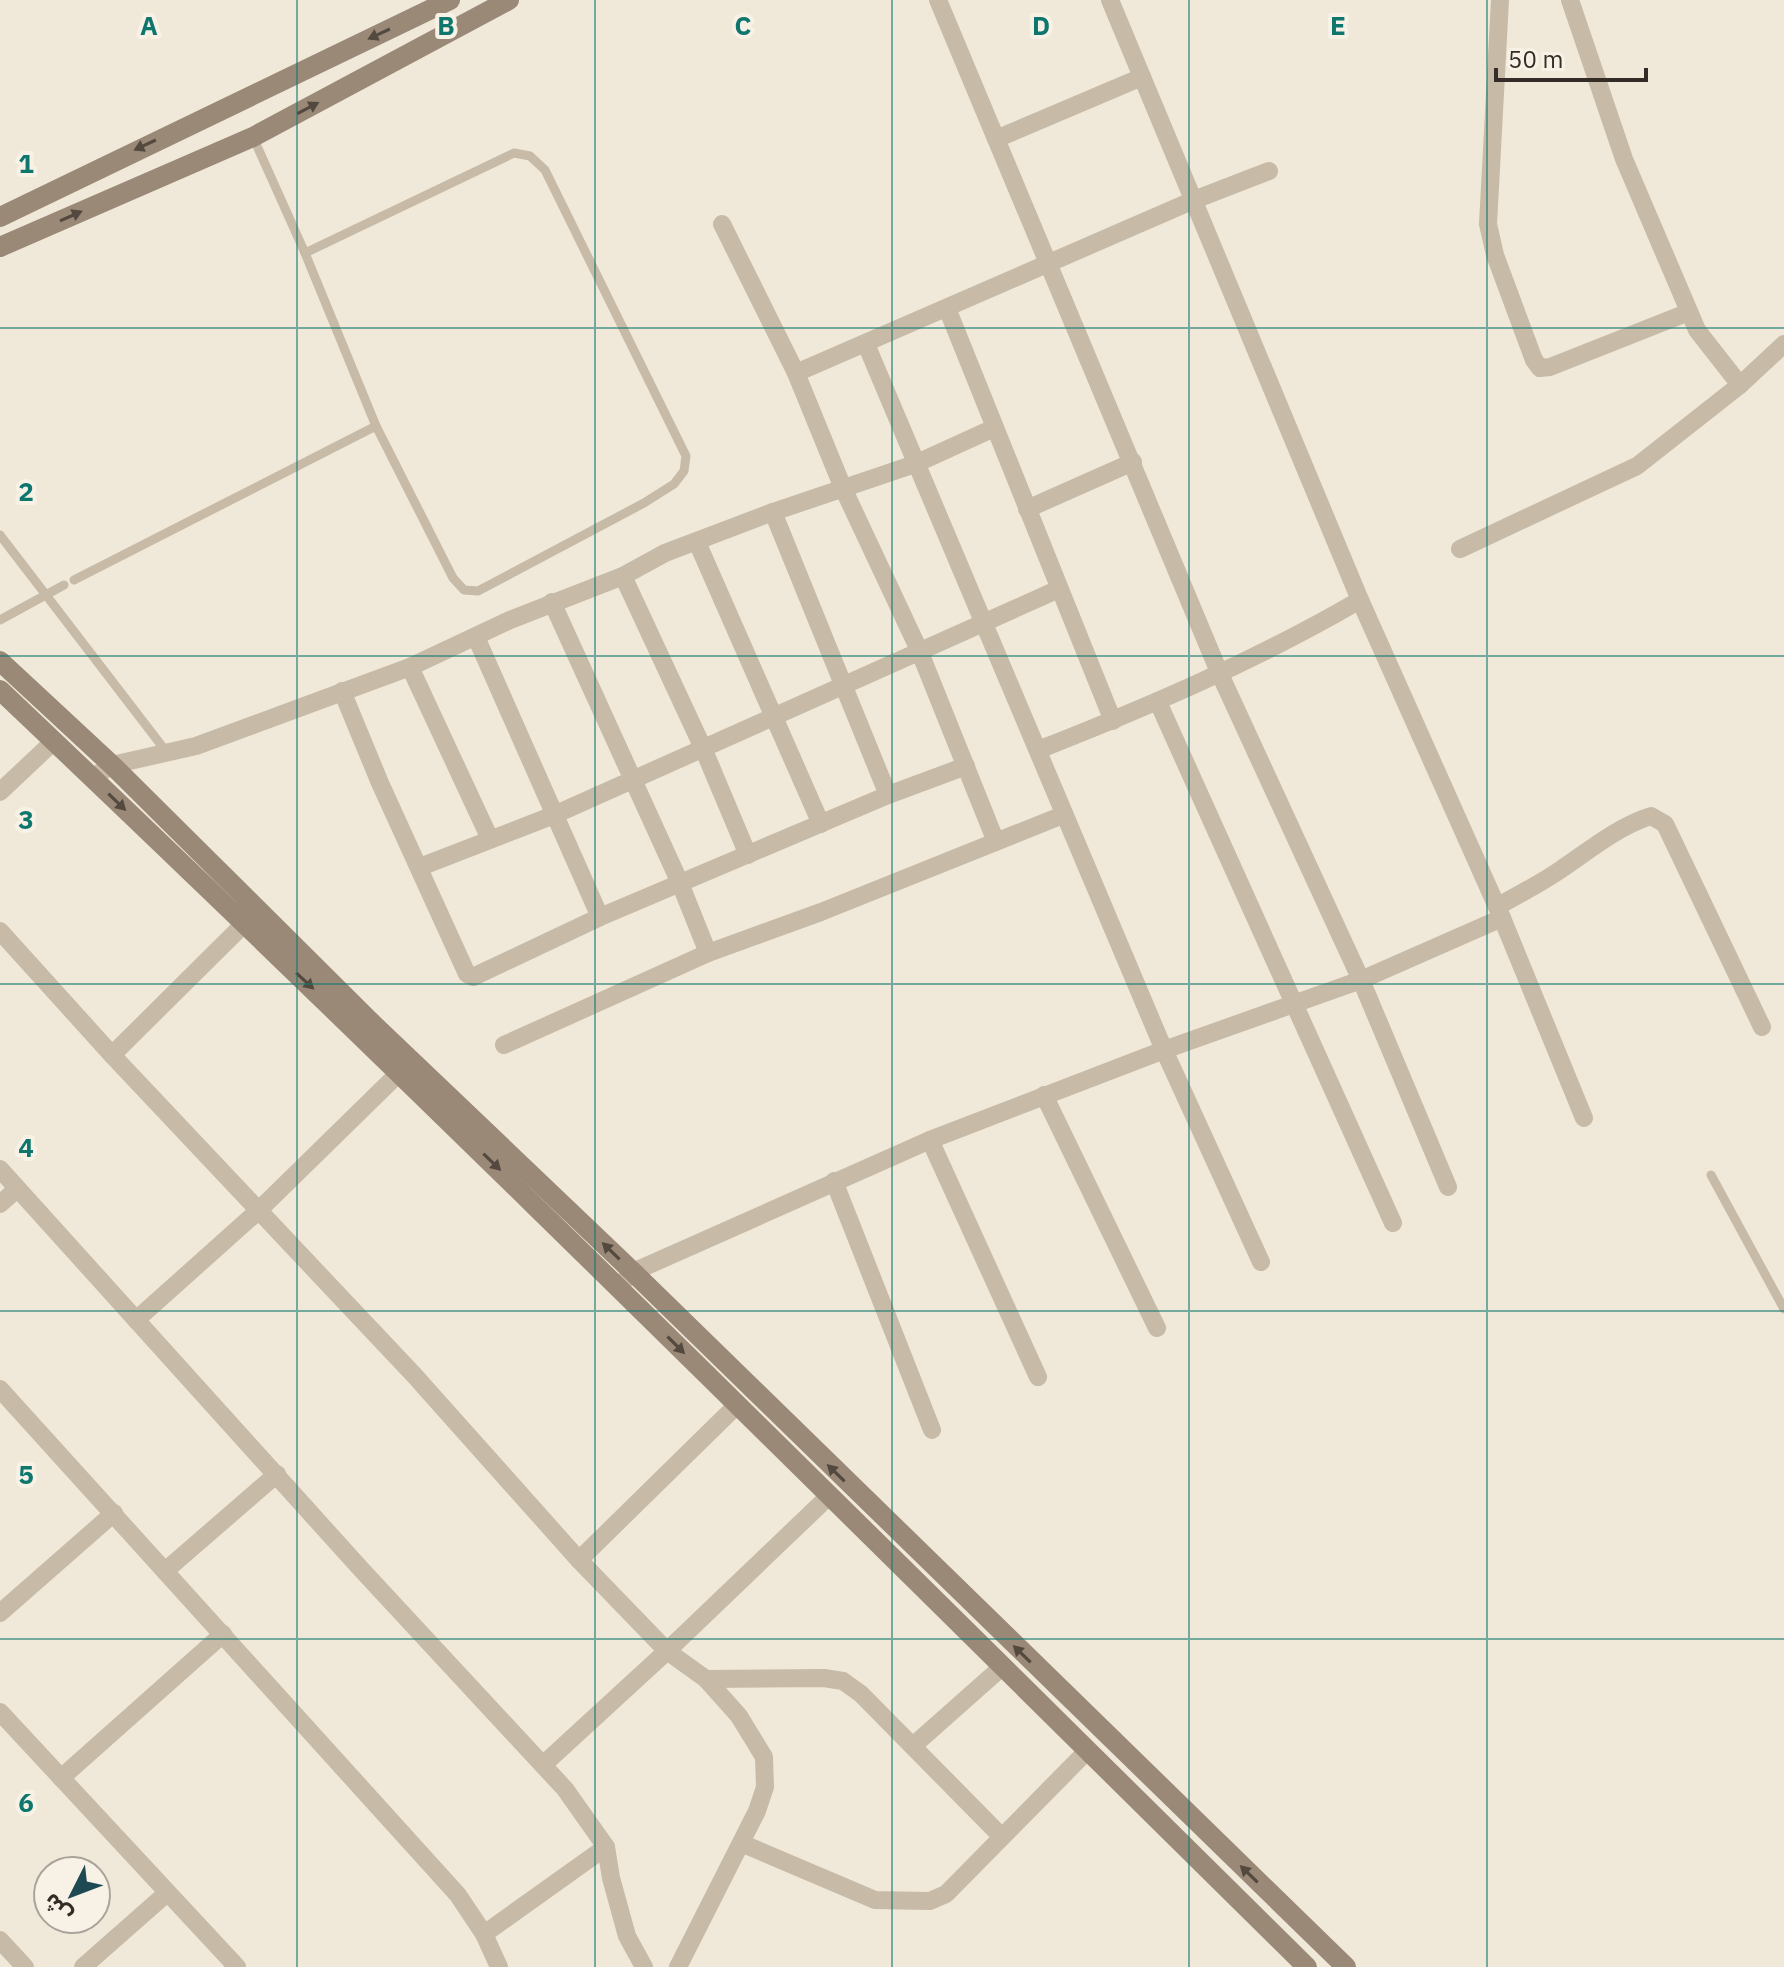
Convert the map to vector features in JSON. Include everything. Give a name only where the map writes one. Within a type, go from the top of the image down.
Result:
[{"type":"main road","points":[[0,217],[450,0]]},
{"type":"main road","points":[[0,247],[253,137],[509,0]]},
{"type":"main road","points":[[0,661],[112,765],[373,1024],[626,1279],[737,1405],[1307,1967]]},
{"type":"main road","points":[[0,690],[400,1072],[626,1279],[1053,1684],[1346,1967]]},
{"type":"main road","points":[[1036,1700],[1053,1684]]},
{"type":"main road","points":[[1265,1926],[1284,1908]]},
{"type":"street","points":[[938,0],[1219,672],[1361,980],[1448,1187]]},
{"type":"street","points":[[1110,0],[1360,600],[1499,912],[1584,1118]]},
{"type":"street","points":[[1500,0],[1488,224],[1495,255],[1534,360],[1540,368],[1550,367],[1689,312]]},
{"type":"street","points":[[1570,0],[1624,159],[1689,312],[1697,330],[1740,385]]},
{"type":"street","points":[[996,139],[1142,77]]},
{"type":"street","points":[[796,373],[1048,262],[1269,171]]},
{"type":"street","points":[[722,224],[796,373],[843,488],[919,650],[996,842]]},
{"type":"street","points":[[947,308],[1113,721]]},
{"type":"street","points":[[866,344],[1164,1050],[1261,1262]]},
{"type":"street","points":[[1460,549],[1637,466],[1740,385],[1784,344]]},
{"type":"street","points":[[92,778],[112,765],[196,746],[410,667],[552,602],[623,576],[665,553],[773,512],[915,464],[994,428]]},
{"type":"street","points":[[1027,509],[1133,462]]},
{"type":"street","points":[[773,512],[888,795]]},
{"type":"street","points":[[697,542],[821,824]]},
{"type":"street","points":[[623,576],[703,748],[748,855]]},
{"type":"street","points":[[420,867],[554,815],[1059,589]]},
{"type":"street","points":[[1038,750],[1158,702],[1307,631],[1360,600]]},
{"type":"street","points":[[552,602],[680,883],[708,953]]},
{"type":"street","points":[[476,637],[600,917]]},
{"type":"street","points":[[410,667],[490,839]]},
{"type":"street","points":[[342,691],[380,783],[467,974],[473,977],[600,917],[888,795],[966,766]]},
{"type":"street","points":[[1158,702],[1393,1223]]},
{"type":"street","points":[[0,792],[54,741]]},
{"type":"street","points":[[504,1045],[708,953],[821,912],[1063,815]]},
{"type":"street","points":[[626,1279],[834,1181],[930,1140],[1164,1050],[1361,980],[1499,912],[1639,820],[1651,816],[1665,824],[1762,1027]]},
{"type":"street","points":[[112,1055],[244,924]]},
{"type":"street","points":[[0,931],[112,1055],[414,1375],[579,1560],[667,1651],[706,1679],[739,1716],[764,1757],[765,1787],[757,1811],[678,1967]]},
{"type":"street","points":[[136,1320],[258,1211],[400,1072]]},
{"type":"street","points":[[1044,1095],[1157,1328]]},
{"type":"street","points":[[930,1140],[1038,1377]]},
{"type":"street","points":[[0,1169],[360,1568],[544,1764],[587,1817],[606,1847],[627,1936],[644,1967]]},
{"type":"street","points":[[834,1181],[932,1430]]},
{"type":"street","points":[[0,1204],[17,1189]]},
{"type":"street","points":[[0,1389],[458,1895],[484,1934],[499,1967]]},
{"type":"street","points":[[579,1560],[737,1405]]},
{"type":"street","points":[[165,1571],[277,1474]]},
{"type":"street","points":[[544,1764],[829,1496]]},
{"type":"street","points":[[0,1613],[114,1513]]},
{"type":"street","points":[[61,1778],[223,1634]]},
{"type":"street","points":[[914,1745],[1002,1667]]},
{"type":"street","points":[[706,1679],[824,1678],[843,1681],[914,1745],[1001,1836]]},
{"type":"street","points":[[0,1712],[237,1967]]},
{"type":"street","points":[[741,1843],[875,1900],[930,1901],[946,1894],[1087,1751]]},
{"type":"street","points":[[484,1934],[606,1847]]},
{"type":"street","points":[[83,1967],[167,1893]]},
{"type":"street","points":[[0,1940],[25,1967]]},
{"type":"lane","points":[[253,137],[305,253],[376,426],[453,578],[464,590],[478,591],[644,503],[674,484],[684,471],[686,456],[545,170],[530,156],[514,153],[305,253]]},
{"type":"lane","points":[[74,580],[376,426]]},
{"type":"lane","points":[[0,535],[168,754]]},
{"type":"lane","points":[[0,620],[64,585]]},
{"type":"lane","points":[[1711,1175],[1784,1309]]}]
